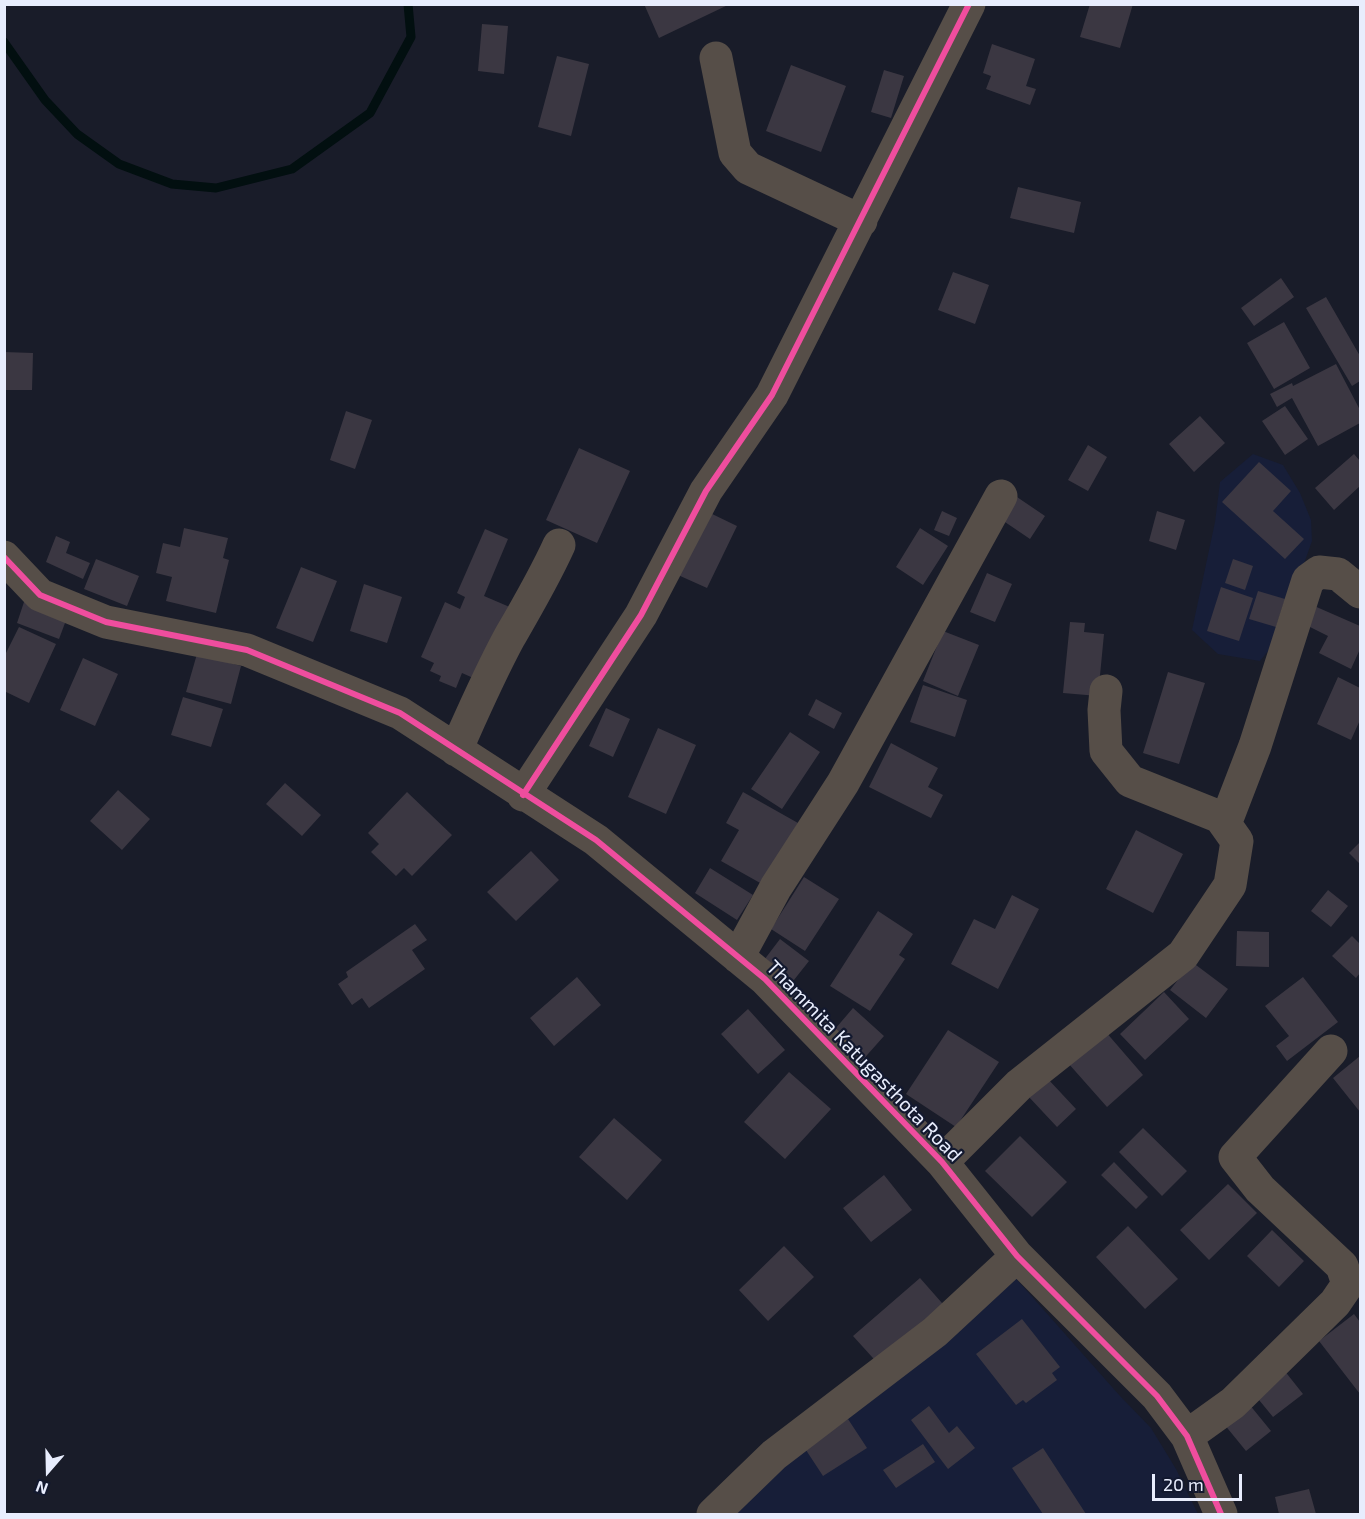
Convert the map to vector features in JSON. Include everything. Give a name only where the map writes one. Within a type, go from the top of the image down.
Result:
[{"type":"street","points":[[523,795],[641,615],[706,491],[772,395],[969,4]]},
{"type":"street","points":[[716,58],[735,153],[748,168],[861,221]]},
{"type":"street","points":[[738,957],[776,887],[843,783],[1001,495]]},
{"type":"street","points":[[456,750],[479,698],[509,639],[538,591],[559,545]]},
{"type":"street","name":"Thammita Katugasthota Road","points":[[5,561],[40,595],[106,622],[247,650],[400,713],[523,795],[596,840],[765,979],[942,1162],[1017,1256],[1157,1396],[1187,1436],[1221,1515]]},
{"type":"street","points":[[1225,824],[1256,746],[1308,580],[1319,572],[1338,574],[1360,592]]},
{"type":"street","points":[[942,1162],[1019,1085],[1183,955],[1230,885],[1237,841],[1220,817],[1131,781],[1106,751],[1104,710],[1106,691]]},
{"type":"street","points":[[1187,1436],[1233,1403],[1335,1303],[1348,1284],[1342,1266],[1260,1189],[1234,1157],[1331,1051]]},
{"type":"street","points":[[713,1515],[774,1455],[935,1332],[1017,1256]]},
{"type":"shaded area","points":[[1253,454],[1283,465],[1300,493],[1311,520],[1312,541],[1277,640],[1260,661],[1218,654],[1192,630],[1215,522],[1220,482]]},
{"type":"shaded area","points":[[1011,1273],[1151,1428],[1176,1469],[1198,1514],[724,1514]]},
{"type":"building","points":[[644,4],[730,4],[659,38]]},
{"type":"building","points":[[1090,4],[1133,4],[1120,48],[1080,37]]},
{"type":"building","points":[[482,24],[508,26],[504,74],[478,71]]},
{"type":"building","points":[[992,44],[1035,59],[1026,86],[1036,89],[1030,105],[986,89],[991,76],[983,73]]},
{"type":"building","points":[[557,56],[589,64],[571,136],[538,127]]},
{"type":"building","points":[[791,65],[846,86],[821,152],[766,131]]},
{"type":"building","points":[[884,70],[904,76],[891,118],[871,112]]},
{"type":"building","points":[[1018,187],[1081,202],[1074,233],[1010,218]]},
{"type":"building","points":[[953,272],[989,285],[975,324],[938,310]]},
{"type":"building","points":[[1281,278],[1294,297],[1254,326],[1241,308]]},
{"type":"building","points":[[1326,297],[1360,356],[1360,381],[1352,386],[1306,308]]},
{"type":"building","points":[[1284,322],[1310,368],[1274,389],[1247,343]]},
{"type":"building","points":[[4,352],[33,353],[32,390],[4,390]]},
{"type":"building","points":[[1336,364],[1360,410],[1360,423],[1318,446],[1292,398],[1277,407],[1270,394],[1292,383],[1293,386]]},
{"type":"building","points":[[1285,406],[1308,439],[1285,455],[1262,421]]},
{"type":"building","points":[[346,411],[372,420],[355,469],[330,460]]},
{"type":"building","points":[[1200,416],[1225,443],[1194,472],[1169,444]]},
{"type":"building","points":[[1088,445],[1107,457],[1088,491],[1068,480]]},
{"type":"building","points":[[579,448],[630,471],[597,543],[546,520]]},
{"type":"building","points":[[1354,454],[1360,461],[1360,486],[1334,510],[1315,488]]},
{"type":"building","points":[[1259,462],[1291,491],[1273,511],[1304,539],[1285,559],[1222,502]]},
{"type":"building","points":[[1017,497],[1045,516],[1030,539],[1002,520]]},
{"type":"building","points":[[942,511],[957,518],[949,536],[934,530]]},
{"type":"building","points":[[1157,511],[1185,520],[1176,550],[1149,541]]},
{"type":"building","points":[[708,512],[737,526],[707,588],[678,575]]},
{"type":"building","points":[[184,528],[228,538],[223,558],[229,560],[216,613],[166,601],[172,577],[156,573],[163,543],[180,547]]},
{"type":"building","points":[[920,528],[948,546],[923,585],[896,567]]},
{"type":"building","points":[[485,529],[508,539],[484,596],[512,608],[480,681],[462,673],[456,688],[439,681],[441,676],[430,671],[434,663],[421,657],[445,602],[460,609],[465,597],[457,593]]},
{"type":"building","points":[[56,536],[70,542],[66,553],[90,563],[83,579],[46,562]]},
{"type":"building","points":[[96,559],[139,576],[127,606],[84,589]]},
{"type":"building","points":[[1233,559],[1253,566],[1245,590],[1225,583]]},
{"type":"building","points":[[301,567],[337,581],[313,642],[276,628]]},
{"type":"building","points":[[987,573],[1012,584],[995,622],[970,612]]},
{"type":"building","points":[[364,584],[402,597],[387,643],[350,631]]},
{"type":"building","points":[[1221,587],[1253,598],[1239,641],[1207,631]]},
{"type":"building","points":[[1258,591],[1285,599],[1276,627],[1249,619]]},
{"type":"building","points":[[25,599],[68,615],[59,639],[17,623]]},
{"type":"building","points":[[1312,605],[1360,626],[1360,649],[1351,669],[1319,653],[1328,636],[1302,623]]},
{"type":"building","points":[[1070,622],[1085,623],[1084,632],[1104,634],[1098,696],[1063,693]]},
{"type":"building","points":[[19,627],[56,644],[29,703],[4,691],[4,657]]},
{"type":"building","points":[[943,631],[979,645],[958,696],[923,681]]},
{"type":"building","points":[[197,654],[241,666],[231,704],[186,692]]},
{"type":"building","points":[[83,658],[118,674],[95,726],[60,710]]},
{"type":"building","points":[[1168,672],[1205,683],[1179,764],[1143,753]]},
{"type":"building","points":[[1338,677],[1360,688],[1360,720],[1351,740],[1317,724]]},
{"type":"building","points":[[923,685],[967,700],[955,737],[910,722]]},
{"type":"building","points":[[183,697],[223,709],[211,747],[171,735]]},
{"type":"building","points":[[816,699],[842,713],[834,729],[808,715]]},
{"type":"building","points":[[606,708],[630,719],[613,757],[589,746]]},
{"type":"building","points":[[658,728],[696,745],[666,814],[628,797]]},
{"type":"building","points":[[790,732],[820,752],[782,809],[751,789]]},
{"type":"building","points":[[891,743],[938,768],[928,787],[943,795],[931,818],[869,787]]},
{"type":"building","points":[[285,783],[321,815],[302,836],[266,804]]},
{"type":"building","points":[[118,790],[150,819],[122,850],[90,821]]},
{"type":"building","points":[[407,792],[452,835],[412,876],[404,868],[396,876],[371,852],[379,844],[368,833]]},
{"type":"building","points":[[743,792],[798,823],[762,884],[721,861],[739,830],[726,823]]},
{"type":"building","points":[[1136,830],[1183,854],[1153,913],[1106,889]]},
{"type":"building","points":[[1360,842],[1360,864],[1349,853]]},
{"type":"building","points":[[531,851],[559,880],[516,921],[487,892]]},
{"type":"building","points":[[710,868],[753,895],[737,920],[695,893]]},
{"type":"building","points":[[804,877],[839,899],[805,951],[771,929]]},
{"type":"building","points":[[1328,890],[1348,906],[1331,927],[1311,911]]},
{"type":"building","points":[[1012,895],[1039,909],[998,989],[951,964],[974,919],[995,929]]},
{"type":"building","points":[[878,911],[913,934],[899,955],[905,959],[870,1011],[830,986]]},
{"type":"building","points":[[415,924],[427,940],[412,950],[425,969],[369,1008],[362,998],[352,1005],[338,984],[348,977],[346,972]]},
{"type":"building","points":[[1237,931],[1269,932],[1269,967],[1236,966]]},
{"type":"building","points":[[1352,936],[1360,944],[1360,973],[1356,978],[1332,956]]},
{"type":"building","points":[[780,939],[809,961],[790,985],[761,964]]},
{"type":"building","points":[[1192,962],[1228,989],[1206,1018],[1170,990]]},
{"type":"building","points":[[577,977],[601,1005],[554,1046],[530,1018]]},
{"type":"building","points":[[1303,977],[1338,1022],[1287,1061],[1276,1046],[1289,1036],[1265,1006]]},
{"type":"building","points":[[1164,992],[1189,1019],[1145,1060],[1120,1034]]},
{"type":"building","points":[[853,1008],[884,1036],[860,1063],[829,1036]]},
{"type":"building","points":[[748,1009],[785,1050],[758,1074],[721,1034]]},
{"type":"building","points":[[948,1030],[999,1062],[956,1127],[906,1094]]},
{"type":"building","points":[[1105,1031],[1143,1075],[1107,1107],[1068,1063]]},
{"type":"building","points":[[1360,1056],[1360,1112],[1333,1078]]},
{"type":"building","points":[[789,1072],[831,1109],[785,1159],[744,1122]]},
{"type":"building","points":[[1047,1078],[1076,1109],[1057,1127],[1028,1096]]},
{"type":"building","points":[[614,1118],[662,1160],[627,1200],[579,1157]]},
{"type":"building","points":[[1143,1128],[1187,1171],[1162,1196],[1119,1152]]},
{"type":"building","points":[[1020,1136],[1067,1182],[1032,1217],[985,1171]]},
{"type":"building","points":[[1114,1162],[1148,1197],[1136,1209],[1101,1175]]},
{"type":"building","points":[[884,1175],[912,1210],[871,1242],[843,1208]]},
{"type":"building","points":[[1228,1184],[1257,1213],[1209,1260],[1180,1230]]},
{"type":"building","points":[[1128,1226],[1178,1279],[1145,1309],[1096,1257]]},
{"type":"building","points":[[1272,1230],[1304,1261],[1279,1287],[1247,1256]]},
{"type":"building","points":[[784,1246],[814,1277],[768,1321],[739,1290]]},
{"type":"building","points":[[920,1278],[949,1311],[882,1368],[853,1336]]},
{"type":"building","points":[[1354,1314],[1360,1322],[1360,1394],[1319,1341]]},
{"type":"building","points":[[1022,1319],[1060,1367],[1052,1373],[1057,1380],[1026,1403],[1023,1400],[1016,1405],[976,1354]]},
{"type":"building","points":[[1280,1365],[1303,1394],[1273,1417],[1250,1389]]},
{"type":"building","points":[[1249,1404],[1271,1431],[1246,1451],[1224,1424]]},
{"type":"building","points":[[929,1406],[949,1433],[957,1426],[975,1448],[948,1469],[911,1420]]},
{"type":"building","points":[[848,1419],[867,1448],[823,1476],[804,1447]]},
{"type":"building","points":[[923,1444],[935,1462],[896,1488],[883,1470]]},
{"type":"building","points":[[1043,1448],[1086,1514],[1043,1514],[1012,1468]]},
{"type":"building","points":[[1309,1489],[1316,1514],[1279,1514],[1275,1497]]},
{"type":"waterway","points":[[4,42],[45,100],[77,134],[119,164],[172,184],[216,188],[292,169],[370,113],[411,37],[408,4]]},
{"type":"cycle path","points":[[523,795],[641,615],[706,491],[772,395],[969,4]]},
{"type":"cycle path","points":[[4,557],[40,595],[106,622],[247,650],[400,713],[596,840],[765,979],[942,1162],[1017,1256],[1157,1396],[1187,1436],[1221,1514]]}]
